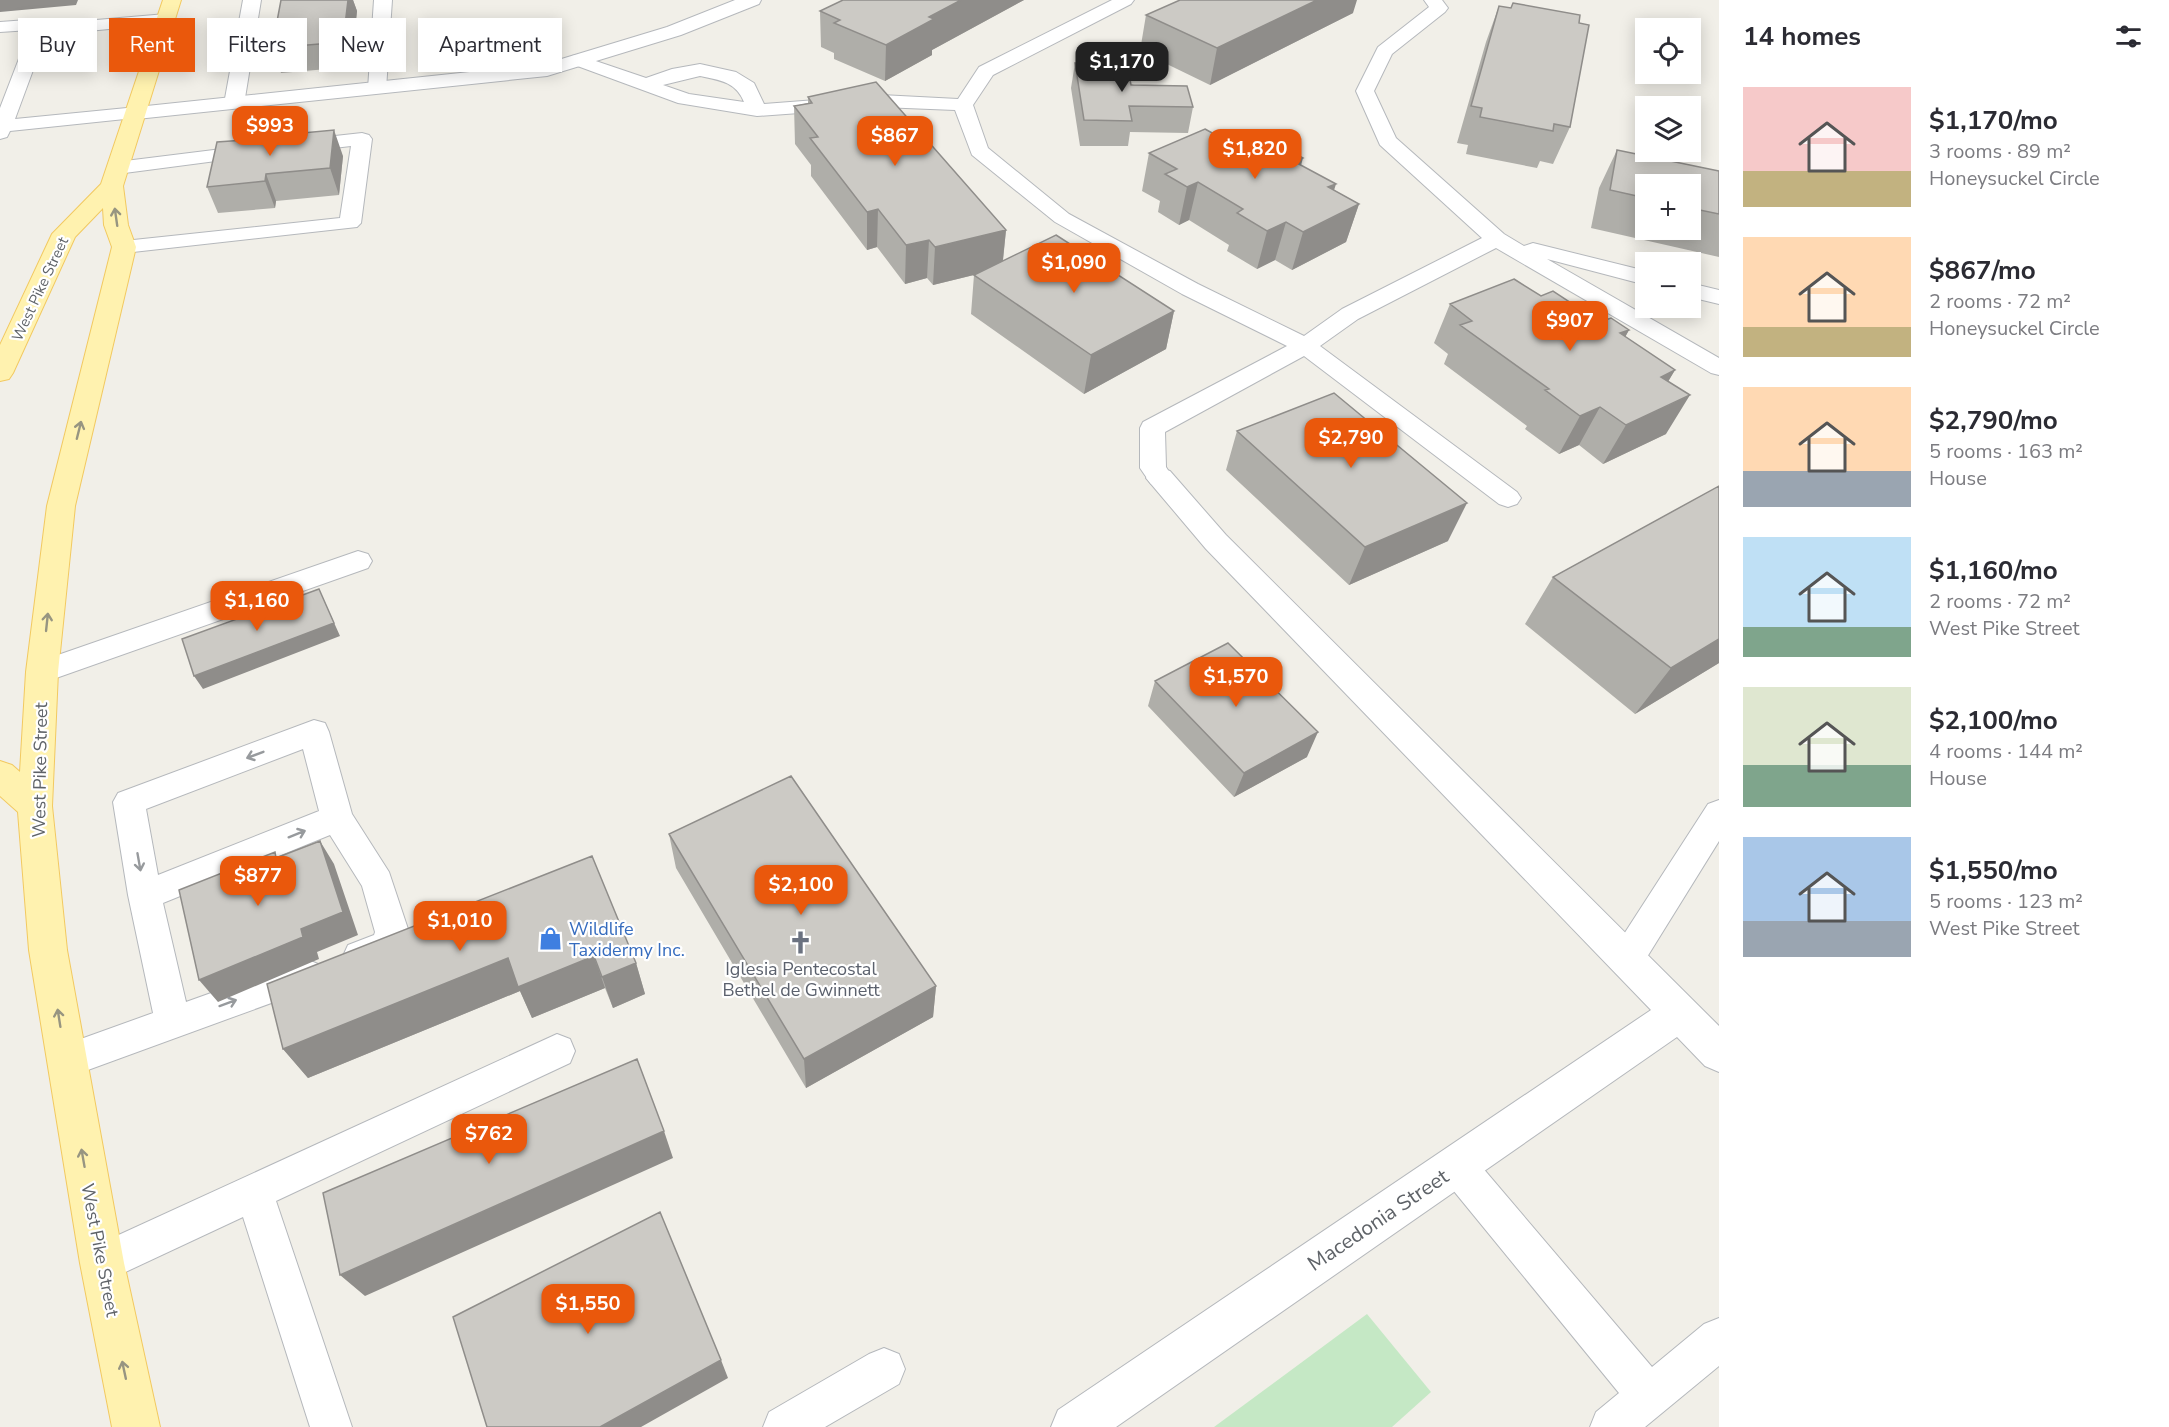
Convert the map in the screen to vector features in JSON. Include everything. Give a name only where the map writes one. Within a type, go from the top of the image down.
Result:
[{"type":"main road","name":"West Pike Street","points":[[166,18],[172,0]]},
{"type":"main road","name":"West Pike Street","points":[[136,1427],[102,1263],[66,1061],[48,950],[35,806],[42,672],[61,506],[124,247],[116,225],[115,177],[150,72]]},
{"type":"main road","name":"West Pike Street","points":[[0,373],[64,234],[115,177]]},
{"type":"main road","points":[[0,775],[35,806]]},
{"type":"street","points":[[137,113],[547,70],[674,31],[752,0]]},
{"type":"street","points":[[1160,478],[1216,542],[1718,1049]]},
{"type":"street","name":"Macedonia Street","points":[[1075,1427],[1680,1013]]},
{"type":"lane","points":[[234,104],[252,0]]},
{"type":"lane","points":[[377,89],[383,0]]},
{"type":"lane","points":[[963,105],[986,71],[1125,0]]},
{"type":"lane","points":[[1433,0],[1439,8],[1384,51],[1365,91],[1387,141],[1496,239],[1719,368]]},
{"type":"lane","points":[[0,27],[18,26]]},
{"type":"lane","points":[[578,60],[685,99],[757,110],[881,101],[963,105]]},
{"type":"lane","points":[[644,85],[679,73],[700,70],[729,76],[747,87],[757,110]]},
{"type":"lane","points":[[23,72],[1,129],[137,113]]},
{"type":"lane","points":[[963,105],[979,151],[1062,218],[1190,289],[1305,346],[1508,498]]},
{"type":"lane","points":[[115,177],[274,149],[362,139],[350,223],[124,247]]},
{"type":"lane","points":[[1160,478],[1153,468],[1152,428],[1305,346],[1350,314],[1496,239],[1635,275]]},
{"type":"lane","points":[[1701,293],[1719,297]]},
{"type":"lane","points":[[42,672],[358,561]]},
{"type":"lane","points":[[66,1061],[173,1023],[386,946],[392,932],[377,882],[337,818],[314,732],[129,802],[145,895],[173,1023]]},
{"type":"lane","points":[[1627,959],[1719,813]]},
{"type":"lane","points":[[145,895],[337,818]]},
{"type":"lane","points":[[102,1263],[557,1051]]},
{"type":"lane","points":[[1456,1166],[1650,1395]]},
{"type":"lane","points":[[254,1192],[331,1427]]},
{"type":"lane","points":[[1611,1427],[1719,1339]]},
{"type":"lane","points":[[784,1427],[884,1369]]},
{"type":"green space","points":[[1367,1314],[1431,1392],[1392,1427],[1214,1427]]},
{"type":"building","points":[[281,0],[348,0],[346,18],[319,18],[319,44],[307,45],[307,18],[278,18]]},
{"type":"building","points":[[843,0],[961,0],[929,17],[934,19],[886,45],[834,23],[840,20],[820,11]]},
{"type":"building","points":[[1180,0],[1317,0],[1217,48],[1146,15]]},
{"type":"building","points":[[1513,3],[1580,15],[1579,23],[1589,25],[1570,127],[1554,124],[1553,131],[1480,117],[1482,108],[1471,106],[1499,6],[1511,8]]},
{"type":"building","points":[[1075,63],[1127,64],[1131,85],[1187,86],[1193,107],[1129,106],[1132,121],[1084,120]]},
{"type":"building","points":[[876,82],[1006,230],[935,247],[929,240],[906,245],[878,209],[867,212],[810,138],[818,137],[794,106],[812,103],[808,97]]},
{"type":"building","points":[[1205,129],[1221,138],[1236,132],[1278,155],[1289,150],[1303,158],[1295,162],[1336,184],[1328,187],[1359,204],[1303,232],[1286,222],[1267,231],[1237,213],[1243,209],[1198,182],[1187,187],[1165,174],[1177,169],[1149,153]]},
{"type":"building","points":[[334,130],[330,168],[266,174],[265,181],[207,187],[217,142]]},
{"type":"building","points":[[1617,150],[1635,154],[1635,162],[1675,162],[1719,171],[1719,214],[1701,210],[1701,174],[1635,174],[1635,196],[1610,190]]},
{"type":"building","points":[[1056,235],[1174,311],[1091,355],[974,275]]},
{"type":"building","points":[[1514,279],[1541,296],[1553,291],[1600,322],[1611,318],[1629,330],[1620,333],[1675,370],[1661,377],[1690,395],[1626,425],[1600,407],[1580,416],[1545,390],[1549,389],[1460,325],[1472,321],[1450,304]]},
{"type":"building","points":[[1334,393],[1467,503],[1365,547],[1237,431]]},
{"type":"building","points":[[1719,486],[1719,639],[1671,668],[1553,577]]},
{"type":"building","points":[[319,589],[334,623],[194,676],[182,639]]},
{"type":"building","points":[[1228,643],[1318,732],[1244,773],[1155,681]]},
{"type":"building","name":"Iglesia Pentecostal Bethel de Gwinnett","points":[[791,776],[936,986],[804,1059],[669,834]]},
{"type":"building","points":[[320,841],[343,912],[301,929],[303,937],[199,980],[179,890],[275,852],[276,858]]},
{"type":"building","points":[[592,856],[636,963],[602,977],[594,956],[518,987],[508,958],[283,1049],[267,984]]},
{"type":"building","points":[[637,1059],[664,1131],[340,1275],[323,1193]]},
{"type":"building","points":[[660,1212],[721,1360],[600,1427],[487,1427],[453,1317]]},
{"type":"place","name":"Wildlife Taxidermy Inc.","points":[[551,939]]},
{"type":"place","name":"Iglesia Pentecostal Bethel de Gwinnett","points":[[801,943]]}]
